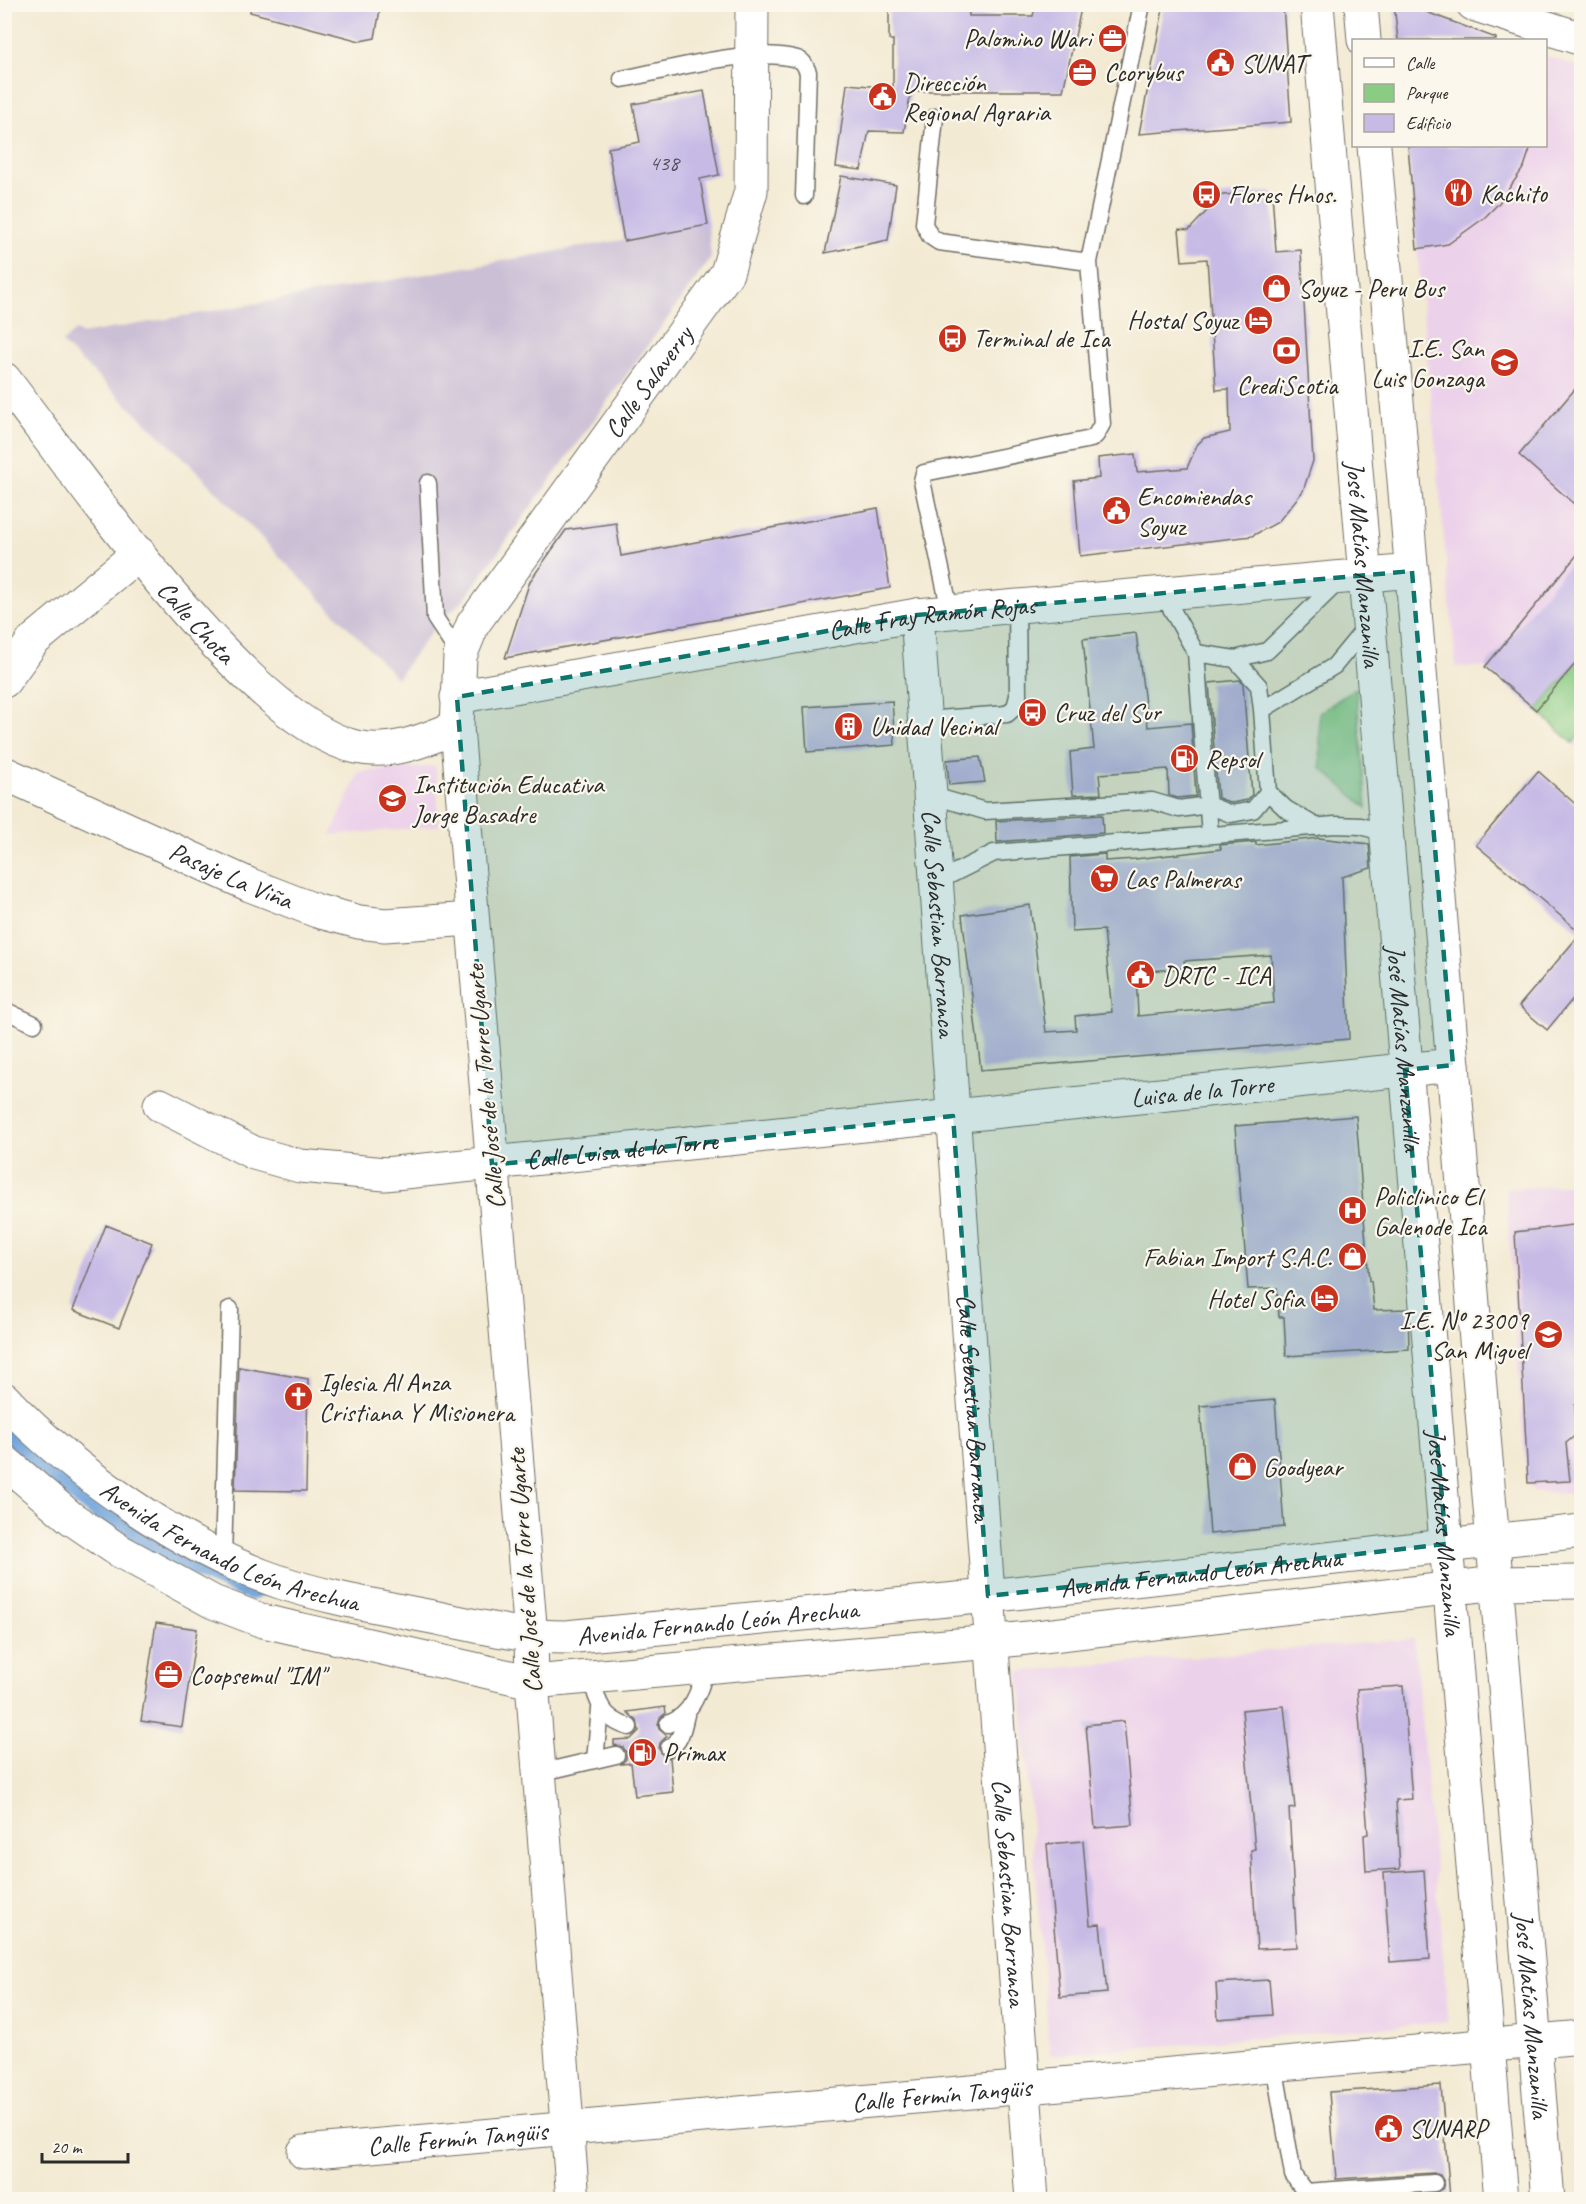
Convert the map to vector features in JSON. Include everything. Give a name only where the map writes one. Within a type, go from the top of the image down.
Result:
[{"type":"street","name":"Calle Salaverry","points":[[457,712],[459,656],[473,624],[727,273],[751,191],[754,56],[752,4]]},
{"type":"street","name":"José Matías Manzanilla","points":[[1317,4],[1353,575],[1367,625],[1501,2199]]},
{"type":"street","points":[[1361,4],[1364,39]]},
{"type":"street","points":[[1473,4],[1581,39]]},
{"type":"street","name":"José Matías Manzanilla","points":[[1374,147],[1412,571],[1548,2199]]},
{"type":"street","name":"Calle Chota","points":[[4,379],[139,553],[213,640],[260,687],[308,725],[355,747],[377,750],[411,745],[457,712]]},
{"type":"street","points":[[4,681],[33,641],[139,553]]},
{"type":"street","name":"Calle Fray Ramón Rojas","points":[[457,712],[916,615],[1412,571]]},
{"type":"street","name":"Calle Sebastian Barranca","points":[[916,615],[1032,2199]]},
{"type":"street","name":"Calle José de la Torre Ugarte","points":[[457,712],[471,919],[531,1637],[532,1682],[573,2199]]},
{"type":"street","name":"Pasaje La Viña","points":[[4,773],[250,885],[317,911],[359,922],[386,925],[471,919]]},
{"type":"street","name":"Luisa de la Torre","points":[[953,1116],[1453,1065]]},
{"type":"street","name":"Calle Luisa de la Torre","points":[[160,1105],[254,1153],[300,1166],[385,1174],[492,1165],[953,1116]]},
{"type":"street","name":"Avenida Fernando León Arechua","points":[[4,1399],[51,1444],[95,1478],[186,1538],[223,1558],[280,1582],[327,1595],[531,1637],[566,1637],[988,1596],[1581,1531]]},
{"type":"street","name":"Avenida Fernando León Arechua","points":[[4,1461],[71,1518],[118,1551],[213,1602],[263,1621],[532,1682],[992,1642],[1497,1583],[1581,1582]]},
{"type":"street","name":"Calle Fermín Tangüis","points":[[304,2152],[1581,2037]]},
{"type":"lane","points":[[950,611],[922,476],[927,471],[1090,439],[1096,435],[1102,424],[1089,262],[1142,4]]},
{"type":"lane","points":[[622,79],[731,58],[754,56],[798,59],[805,64],[808,72],[804,196]]},
{"type":"lane","points":[[935,117],[924,224],[930,236],[939,242],[1089,262]]},
{"type":"lane","points":[[428,483],[435,618],[459,656]]},
{"type":"lane","points":[[1196,653],[1235,659],[1267,651],[1353,575]]},
{"type":"lane","points":[[1162,592],[1196,653],[1210,835]]},
{"type":"lane","points":[[924,720],[1006,714],[1015,707],[1018,696],[1017,605]]},
{"type":"lane","points":[[1262,710],[1334,666],[1367,625]]},
{"type":"lane","points":[[1235,659],[1259,686],[1268,792],[1286,809],[1317,827]]},
{"type":"lane","points":[[930,795],[985,812],[1152,801],[1179,809],[1208,805],[1232,814],[1253,810],[1268,792]]},
{"type":"lane","points":[[936,882],[994,853],[1317,827],[1361,826],[1385,833],[1386,843]]},
{"type":"lane","points":[[4,1010],[34,1024]]},
{"type":"lane","points":[[223,1558],[230,1309]]},
{"type":"lane","points":[[669,1748],[676,1745],[687,1711],[699,1690],[706,1667]]},
{"type":"lane","points":[[591,1677],[600,1709],[595,1760]]},
{"type":"lane","points":[[600,1709],[610,1718],[629,1727]]},
{"type":"lane","points":[[668,1724],[678,1720],[687,1711]]},
{"type":"lane","points":[[539,1773],[616,1755]]},
{"type":"lane","points":[[1274,2064],[1293,2175],[1305,2192],[1434,2183]]},
{"type":"highlighted area","points":[[1412,571],[1453,1065],[1405,1070],[1446,1544],[988,1596],[953,1116],[492,1165],[457,697],[917,615]]},
{"type":"shaded area","name":"I.E. San Luis Gonzaga","points":[[1547,56],[1581,68],[1581,750],[1485,667],[1456,667],[1417,249],[1448,244],[1484,218],[1499,203],[1524,167],[1531,147],[1547,147]]},
{"type":"shaded area","points":[[708,225],[711,258],[463,601],[436,625],[397,678],[192,466],[62,343],[76,330],[81,334]]},
{"type":"shaded area","name":"Institución Educativa Jorge Basadre","points":[[436,766],[439,826],[331,835],[359,772]]},
{"type":"shaded area","name":"I.E. Nº 23009 San Miguel","points":[[1581,1184],[1581,1495],[1534,1491],[1526,1481],[1506,1189]]},
{"type":"shaded area","points":[[1414,1639],[1449,2022],[1050,2055],[1019,1671]]},
{"type":"green space","points":[[1581,657],[1581,733],[1573,743],[1536,710]]},
{"type":"green space","points":[[1356,688],[1367,808],[1321,768],[1319,713]]},
{"type":"building","points":[[251,4],[381,4],[375,38],[360,41],[250,12]]},
{"type":"building","points":[[889,4],[968,4],[969,16],[1033,16],[1036,4],[1082,4],[1063,91],[911,91],[904,132],[869,131],[861,170],[836,167],[847,84],[893,88],[893,40],[889,40]]},
{"type":"building","name":"SUNAT","points":[[1164,4],[1283,4],[1291,122],[1139,134]]},
{"type":"building","points":[[1394,4],[1405,4],[1496,38],[1496,39],[1398,39]]},
{"type":"building","points":[[704,91],[719,175],[700,179],[708,225],[624,241],[608,148],[640,142],[633,104]]},
{"type":"building","name":"Kachito","points":[[1408,147],[1531,147],[1524,167],[1499,203],[1484,218],[1448,244],[1417,249]]},
{"type":"building","points":[[841,176],[896,185],[888,240],[825,253]]},
{"type":"building","points":[[1272,192],[1276,252],[1301,250],[1313,461],[1303,491],[1278,522],[1252,536],[1080,556],[1074,481],[1099,478],[1098,458],[1135,454],[1137,472],[1187,468],[1197,445],[1204,438],[1230,432],[1229,389],[1216,390],[1207,259],[1182,261],[1179,229],[1189,230],[1222,195]]},
{"type":"building","points":[[1581,382],[1581,510],[1519,455]]},
{"type":"building","points":[[878,508],[890,588],[505,658],[530,581],[566,530],[616,523],[621,556]]},
{"type":"building","points":[[1581,550],[1581,657],[1536,710],[1485,667]]},
{"type":"building","points":[[1136,633],[1148,727],[1191,723],[1196,796],[1177,798],[1169,795],[1168,769],[1099,774],[1101,794],[1073,795],[1070,752],[1094,749],[1083,639]]},
{"type":"building","points":[[1240,680],[1243,684],[1252,795],[1247,800],[1232,803],[1218,798],[1209,683]]},
{"type":"building","name":"Unidad Vecinal","points":[[892,701],[895,745],[807,752],[804,707]]},
{"type":"building","points":[[980,757],[985,782],[949,785],[947,760]]},
{"type":"building","points":[[1538,771],[1581,809],[1581,933],[1476,845]]},
{"type":"building","points":[[1102,815],[1103,833],[997,842],[996,821]]},
{"type":"building","points":[[1319,838],[1369,844],[1371,868],[1342,877],[1349,1039],[981,1070],[962,915],[1030,905],[1046,1032],[1076,1030],[1075,1016],[1112,1012],[1104,930],[1072,932],[1070,857],[1105,854],[1105,861],[1221,849],[1220,845],[1256,842],[1256,845]],"holes":[[[1271,955],[1274,1003],[1138,1016],[1136,972],[1185,968],[1184,961]]]},
{"type":"building","points":[[1581,933],[1581,989],[1547,1030],[1519,1006]]},
{"type":"building","points":[[1356,1116],[1369,1281],[1371,1281],[1374,1310],[1408,1309],[1409,1349],[1286,1356],[1284,1317],[1279,1317],[1277,1288],[1248,1289],[1235,1126]]},
{"type":"building","name":"I.E. Nº 23009 San Miguel","points":[[1581,1224],[1581,1404],[1575,1405],[1577,1434],[1566,1443],[1570,1481],[1528,1483],[1515,1232]]},
{"type":"building","points":[[106,1225],[152,1243],[119,1328],[73,1310]]},
{"type":"building","points":[[239,1367],[308,1379],[306,1491],[235,1490]]},
{"type":"building","name":"Goodyear","points":[[1275,1400],[1284,1527],[1210,1534],[1200,1406]]},
{"type":"building","name":"Coopsemul \"IM\"","points":[[156,1623],[197,1629],[182,1727],[141,1721]]},
{"type":"building","points":[[1403,1686],[1412,1799],[1396,1800],[1400,1869],[1366,1871],[1364,1835],[1368,1834],[1357,1689]]},
{"type":"building","points":[[1284,1706],[1295,1808],[1289,1809],[1297,1947],[1257,1949],[1251,1850],[1255,1849],[1242,1710]]},
{"type":"building","points":[[665,1707],[666,1713],[660,1718],[658,1724],[659,1729],[667,1736],[660,1743],[659,1749],[664,1757],[670,1758],[673,1792],[635,1796],[631,1763],[621,1764],[626,1759],[626,1752],[623,1747],[614,1745],[614,1740],[631,1739],[639,1731],[637,1721],[627,1712]]},
{"type":"building","points":[[1124,1721],[1133,1825],[1095,1828],[1086,1725]]},
{"type":"building","points":[[1083,1841],[1090,1925],[1100,1924],[1107,1993],[1060,1997],[1047,1844]]},
{"type":"building","points":[[1424,1870],[1430,1959],[1390,1962],[1384,1873]]},
{"type":"building","points":[[1269,1980],[1272,2015],[1218,2019],[1216,1983]]},
{"type":"building","name":"SUNARP","points":[[1441,2085],[1450,2199],[1348,2199],[1435,2193],[1443,2188],[1444,2182],[1439,2174],[1433,2173],[1336,2179],[1329,2092]]},
{"type":"waterway","points":[[4,1422],[59,1473],[88,1497],[119,1518],[183,1556],[252,1585]]},
{"type":"place","name":"Palomino Wari","points":[[1112,38]]},
{"type":"place","name":"SUNAT","points":[[1220,63]]},
{"type":"place","name":"Ccorybus","points":[[1083,72]]},
{"type":"place","name":"Dirección Regional Agraria","points":[[882,97]]},
{"type":"place","name":"Kachito","points":[[1459,193]]},
{"type":"place","name":"Flores Hnos.","points":[[1207,194]]},
{"type":"place","name":"Soyuz - Peru Bus","points":[[1277,288]]},
{"type":"place","name":"Hostal Soyuz","points":[[1259,320]]},
{"type":"place","name":"Terminal de Ica","points":[[952,338]]},
{"type":"place","name":"CrediScotia","points":[[1287,351]]},
{"type":"place","name":"I.E. San Luis Gonzaga","points":[[1505,363]]},
{"type":"place","name":"Encomiendas Soyuz","points":[[1116,511]]},
{"type":"place","name":"Cruz del Sur","points":[[1033,712]]},
{"type":"place","name":"Unidad Vecinal","points":[[849,726]]},
{"type":"place","name":"Repsol","points":[[1184,759]]},
{"type":"place","name":"Institución Educativa Jorge Basadre","points":[[392,799]]},
{"type":"place","name":"Las Palmeras","points":[[1104,879]]},
{"type":"place","name":"DRTC - ICA","points":[[1141,975]]},
{"type":"place","name":"Policlinico El Galenode Ica","points":[[1353,1211]]},
{"type":"place","name":"Fabian Import S.A.C.","points":[[1353,1257]]},
{"type":"place","name":"Hotel Sofia","points":[[1325,1299]]},
{"type":"place","name":"I.E. Nº 23009 San Miguel","points":[[1549,1335]]},
{"type":"place","name":"Iglesia Al Anza Cristiana Y Misionera","points":[[298,1397]]},
{"type":"place","name":"Goodyear","points":[[1242,1467]]},
{"type":"place","name":"Coopsemul \"IM\"","points":[[169,1675]]},
{"type":"place","name":"Primax","points":[[642,1752]]},
{"type":"place","name":"SUNARP","points":[[1388,2128]]}]
